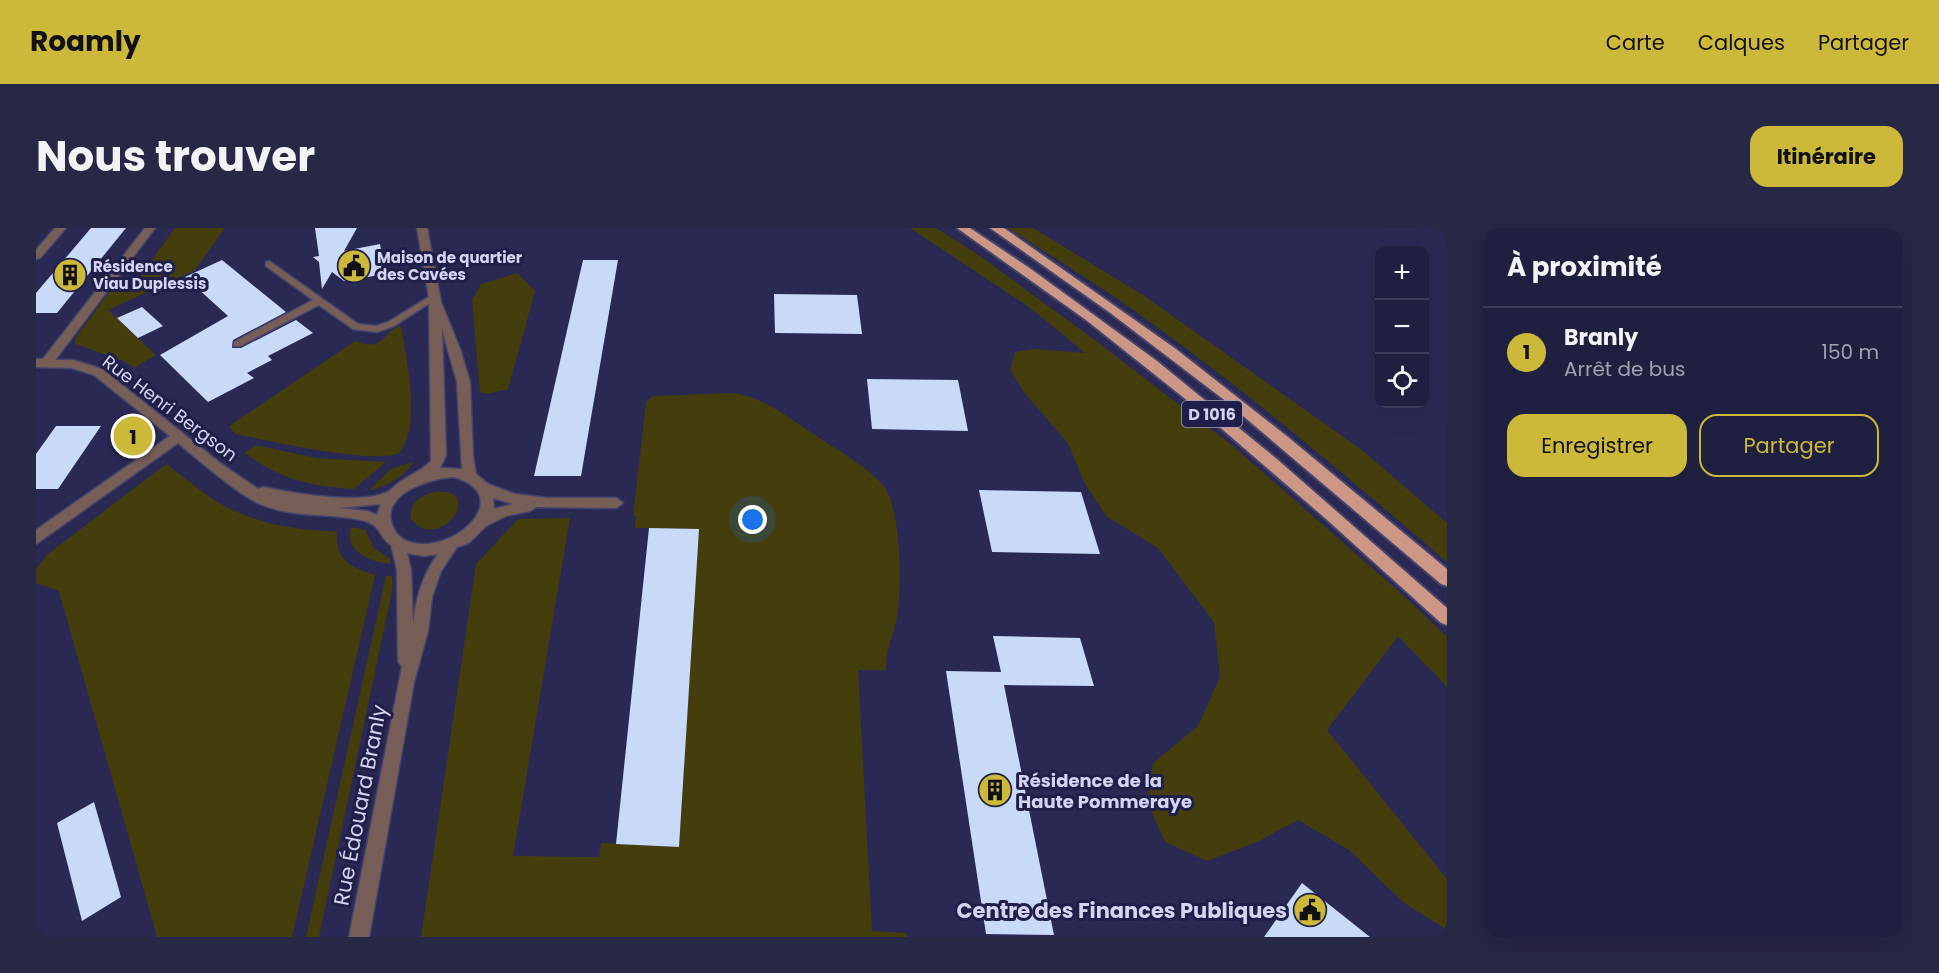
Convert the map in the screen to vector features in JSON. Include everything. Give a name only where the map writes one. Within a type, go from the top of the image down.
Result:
[{"type":"highway","name":"D 1016","points":[[963,228],[1067,301],[1228,427],[1447,618]]},
{"type":"highway","name":"D 1016","points":[[996,228],[1083,288],[1235,402],[1447,579]]},
{"type":"street","points":[[36,256],[61,228]]},
{"type":"street","points":[[41,363],[150,228]]},
{"type":"street","points":[[422,228],[435,297],[439,451],[437,463],[426,475]]},
{"type":"street","points":[[435,297],[453,343],[465,390],[465,456],[470,476]]},
{"type":"street","name":"Rue Henri Bergson","points":[[41,363],[73,364],[98,372],[178,437],[264,500],[287,508],[359,514],[373,517],[384,524]]},
{"type":"street","points":[[36,538],[178,437]]},
{"type":"street","points":[[484,488],[488,506],[481,522],[471,533],[452,544],[425,550],[409,548],[388,534],[384,524],[387,506],[394,495],[408,483],[426,475],[449,472],[470,476],[484,488],[512,498],[554,502],[616,503]]},
{"type":"street","name":"Rue Henri Bergson","points":[[243,486],[279,495],[346,502],[376,501],[394,495]]},
{"type":"street","points":[[481,522],[503,511],[554,502]]},
{"type":"street","name":"Rue Édouard Branly","points":[[397,542],[404,570],[406,682]]},
{"type":"street","name":"Rue Édouard Branly","points":[[358,937],[406,682],[420,631],[426,590],[438,562],[452,544]]},
{"type":"lane","points":[[269,264],[356,327],[377,329],[405,317],[435,297]]},
{"type":"lane","points":[[237,344],[319,301]]},
{"type":"shaded area","points":[[175,228],[225,228],[195,270],[108,310],[156,355],[134,368],[124,361],[75,344],[76,337],[114,286],[141,275]]},
{"type":"shaded area","points":[[910,228],[936,228],[980,256],[1096,341],[1234,447],[1405,597],[1447,637],[1447,687],[1398,636],[1327,730],[1447,879],[1447,930],[1404,903],[1349,850],[1298,820],[1259,841],[1207,861],[1165,842],[1147,802],[1153,763],[1198,726],[1220,677],[1214,622],[1158,548],[1106,516],[1084,482],[1068,443],[1026,395],[1010,370],[1015,352],[1035,349],[1085,353],[1029,307]]},
{"type":"shaded area","points":[[1008,228],[1033,228],[1143,295],[1363,451],[1447,523],[1447,562],[1327,460],[1162,330]]},
{"type":"shaded area","points":[[517,273],[535,291],[508,389],[486,394],[480,392],[472,300],[481,284]]},
{"type":"shaded area","points":[[401,325],[409,373],[411,409],[406,441],[399,453],[367,456],[293,446],[235,434],[229,426],[355,341],[371,345],[381,341]]},
{"type":"shaded area","points":[[733,393],[767,404],[859,464],[881,483],[888,493],[893,508],[899,547],[900,587],[897,617],[888,648],[886,670],[858,670],[872,931],[907,933],[907,937],[421,937],[476,564],[518,519],[570,518],[513,856],[599,857],[601,843],[679,847],[698,529],[635,528],[636,516],[633,516],[646,402],[653,396]]},
{"type":"shaded area","points":[[256,445],[316,458],[386,462],[354,489],[323,486],[296,480],[271,470],[245,453]]},
{"type":"shaded area","points":[[413,462],[394,480],[369,490],[391,469]]},
{"type":"shaded area","points":[[166,464],[212,499],[247,516],[291,527],[337,531],[339,549],[346,561],[358,569],[375,575],[292,937],[157,937],[59,591],[36,583],[36,569],[48,554]]},
{"type":"shaded area","points":[[435,492],[450,493],[458,499],[458,508],[445,525],[434,529],[422,528],[411,519],[412,508],[420,498]]},
{"type":"shaded area","points":[[351,527],[365,530],[374,548],[390,559],[390,564],[375,561],[360,554],[351,543]]},
{"type":"shaded area","points":[[386,576],[392,576],[393,586],[319,937],[306,937]]},
{"type":"building","name":"Résidence Viau Duplessis","points":[[91,228],[126,228],[57,313],[36,313],[36,293]]},
{"type":"building","points":[[315,228],[357,228],[344,251],[380,244],[385,274],[344,281],[332,272],[322,289],[319,262],[313,257],[319,256]]},
{"type":"building","points":[[222,260],[286,312],[233,340],[232,348],[241,348],[296,320],[313,333],[268,356],[272,360],[247,373],[254,378],[208,402],[160,355],[228,316],[185,277]]},
{"type":"building","points":[[583,260],[618,260],[581,476],[534,476]]},
{"type":"building","points":[[774,294],[857,295],[862,334],[775,333]]},
{"type":"building","points":[[142,307],[163,326],[138,338],[117,318]]},
{"type":"building","points":[[867,379],[958,380],[968,431],[872,429]]},
{"type":"building","points":[[56,426],[101,426],[58,489],[36,489],[36,454]]},
{"type":"building","points":[[979,490],[1081,492],[1100,554],[992,552]]},
{"type":"building","points":[[649,528],[699,529],[679,847],[616,844]]},
{"type":"building","name":"Résidence de la Haute Pommeraye","points":[[993,636],[1080,638],[1094,686],[1004,685],[1054,935],[986,934],[946,671],[1001,672]]},
{"type":"building","points":[[94,802],[121,897],[82,921],[57,823]]},
{"type":"building","name":"Centre des Finances Publiques","points":[[1302,883],[1370,937],[1264,937]]},
{"type":"place","name":"Maison de quartier des Cavées","points":[[354,266]]},
{"type":"place","name":"Résidence Viau Duplessis","points":[[70,275]]},
{"type":"place","name":"Branly","points":[[133,436]]},
{"type":"place","name":"Résidence de la Haute Pommeraye","points":[[995,790]]},
{"type":"place","name":"Centre des Finances Publiques","points":[[1310,910]]}]
